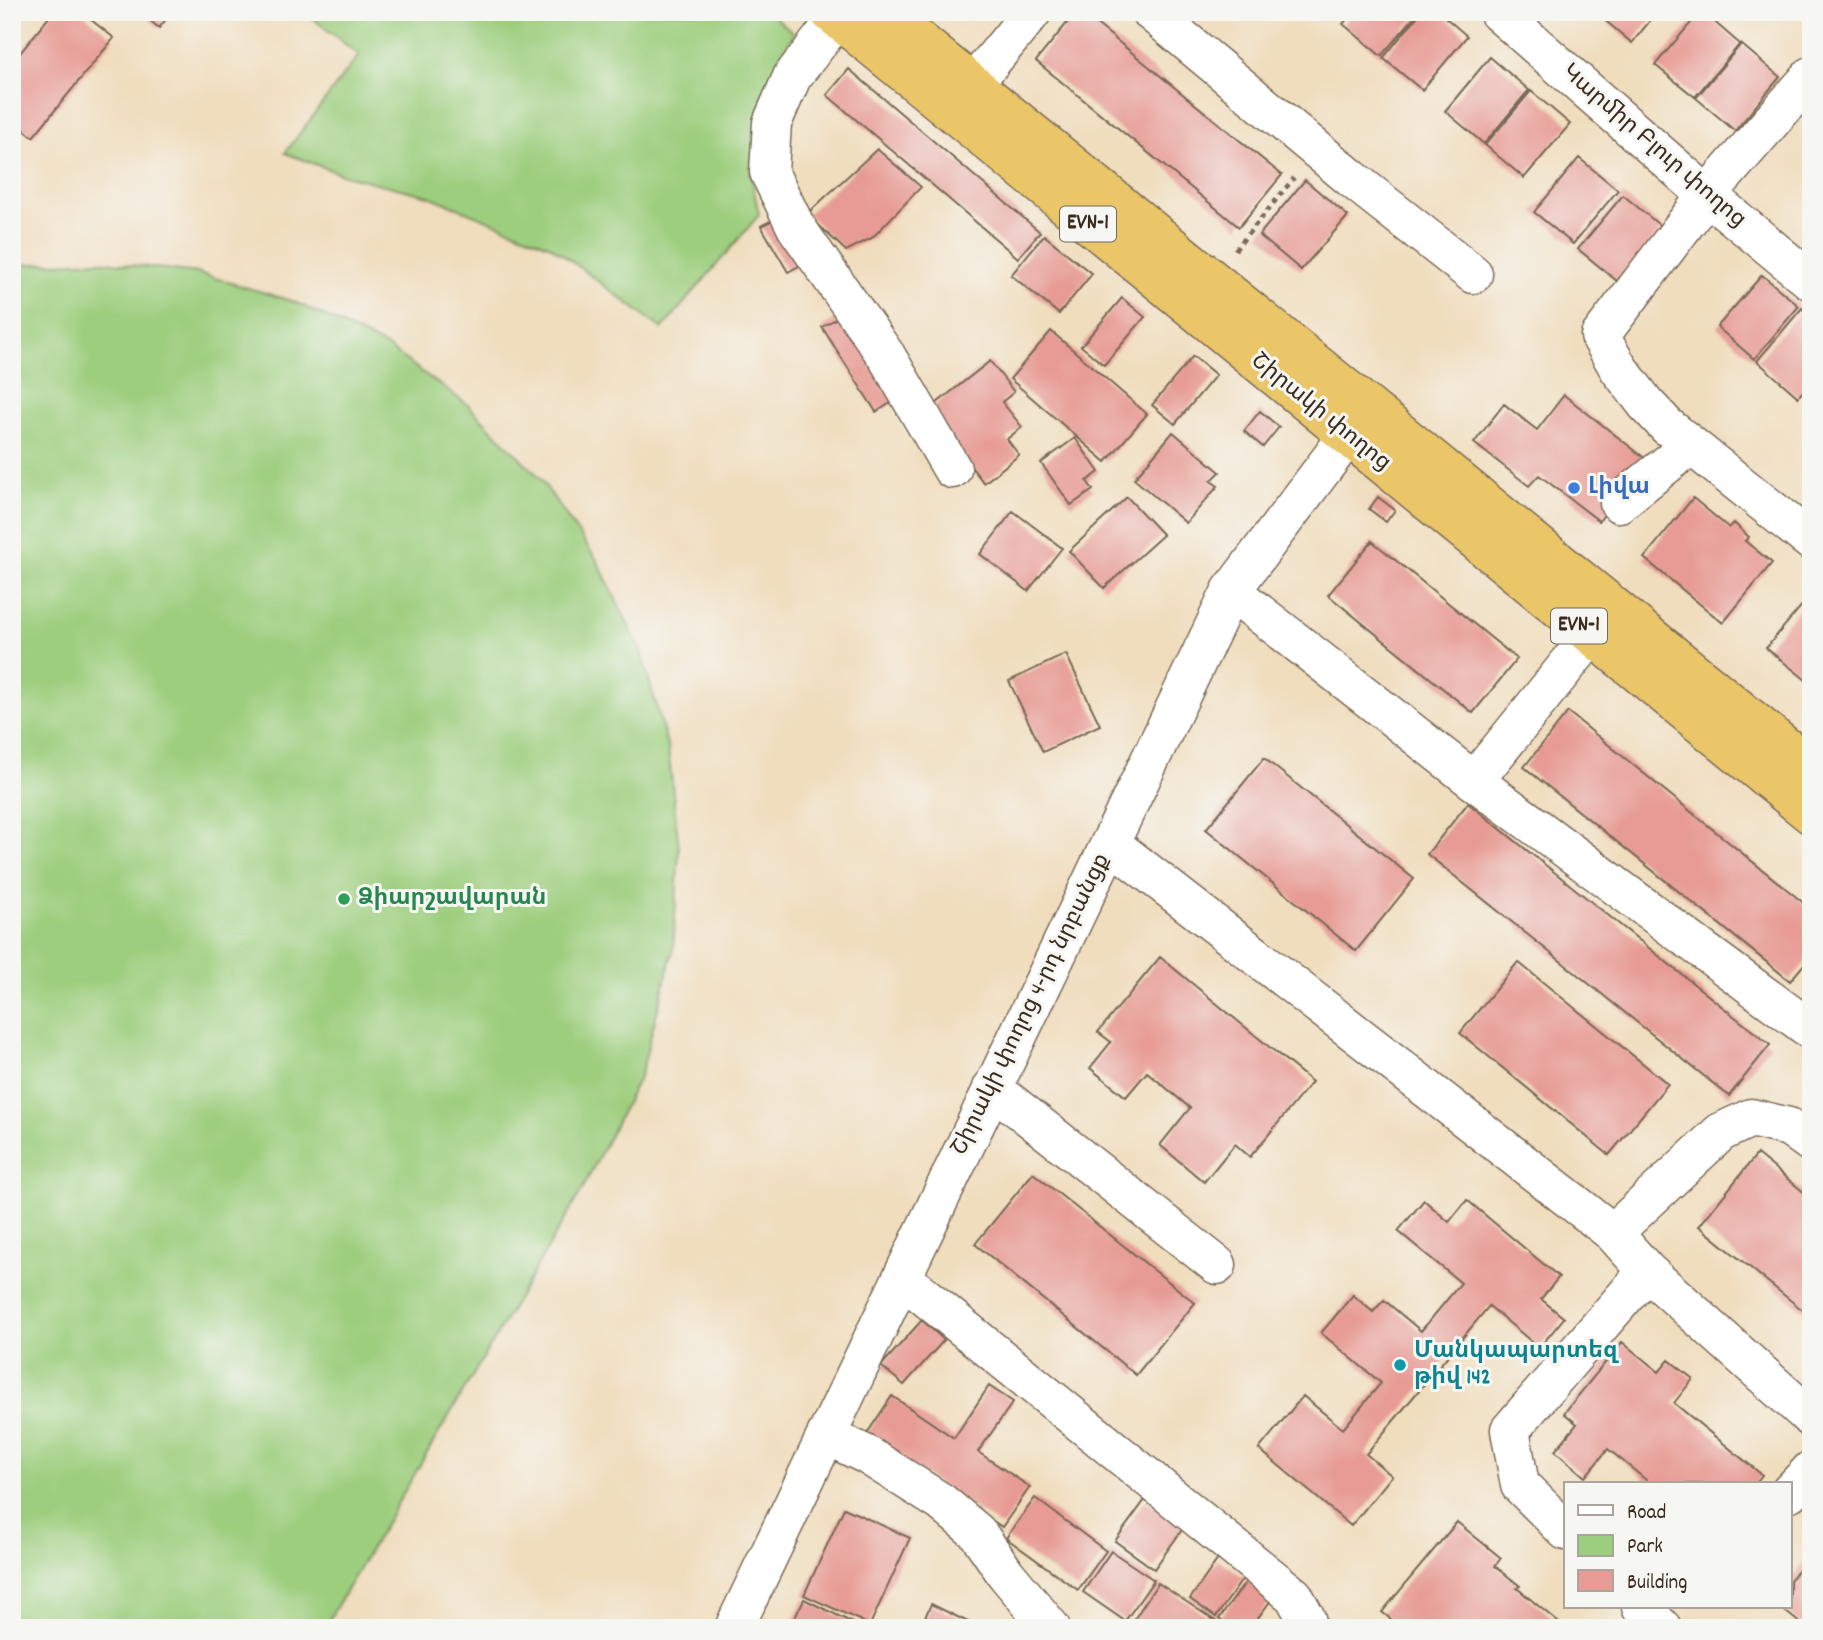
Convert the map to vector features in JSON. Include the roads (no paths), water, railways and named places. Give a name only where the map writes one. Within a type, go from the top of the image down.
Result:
[{"type":"highway","name":"Շիրակի փողոց","points":[[885,12],[973,84],[1359,421]]},
{"type":"highway","name":"Շիրակի փողոց","points":[[833,15],[1359,421],[1603,621],[1811,815]]},
{"type":"highway","name":"Շիրակի փողոց","points":[[1603,621],[1811,767]]},
{"type":"street","points":[[973,84],[1032,12]]},
{"type":"street","points":[[1152,12],[1317,150],[1473,274]]},
{"type":"street","name":"Կարմիր Բլուր փողոց","points":[[1497,12],[1707,195],[1811,281]]},
{"type":"street","points":[[833,15],[792,77],[772,123],[769,172],[796,227],[887,357],[953,469]]},
{"type":"street","points":[[1811,76],[1707,195],[1601,336],[1619,369],[1667,426],[1811,541]]},
{"type":"street","name":"Շիրակի փողոց 4-րդ նրբանցք","points":[[734,1628],[1231,591],[1359,421]]},
{"type":"street","points":[[1619,503],[1691,445]]},
{"type":"street","points":[[1231,591],[1474,781],[1807,1020]]},
{"type":"street","points":[[1474,781],[1603,621]]},
{"type":"street","points":[[1110,843],[1613,1233],[1647,1271],[1811,1418]]},
{"type":"street","points":[[992,1088],[1217,1265]]},
{"type":"street","points":[[1613,1233],[1721,1132],[1751,1118],[1789,1127],[1811,1143]]},
{"type":"street","points":[[1564,1529],[1520,1485],[1510,1430],[1647,1271]]},
{"type":"street","points":[[901,1278],[1294,1596],[1306,1618],[1307,1628]]},
{"type":"street","points":[[826,1435],[867,1455],[941,1502],[977,1532],[1006,1574],[1051,1628]]},
{"type":"street","points":[[1792,1490],[1811,1470]]},
{"type":"street","points":[[1643,1608],[1663,1628],[1683,1608]]},
{"type":"place","name":"Լիվա","points":[[1574,488]]},
{"type":"place","name":"Ձիարշավարան","points":[[344,899]]},
{"type":"place","name":"Մանկապարտեզ թիվ 142","points":[[1400,1365]]}]
